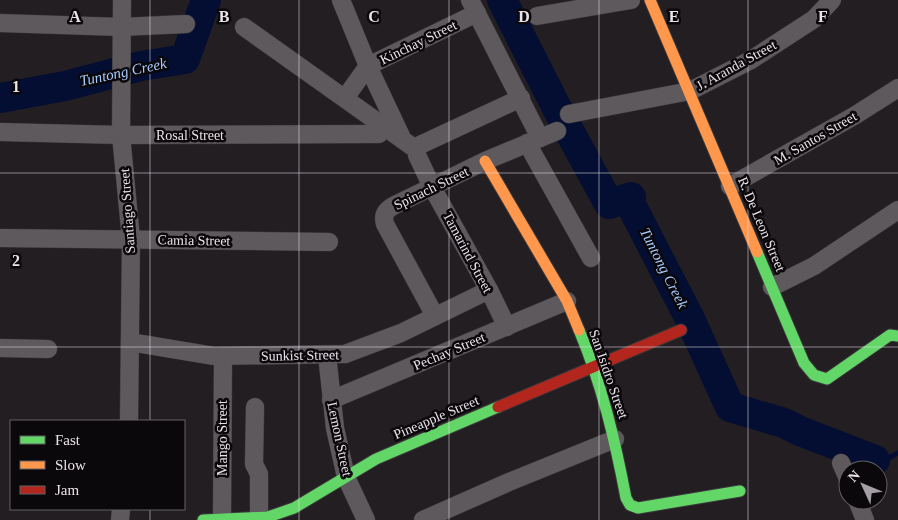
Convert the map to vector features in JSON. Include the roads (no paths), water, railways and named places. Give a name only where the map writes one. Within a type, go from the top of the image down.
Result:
[{"type":"street","name":"Santiago Street","points":[[122,0],[121,135],[130,239],[129,420]]},
{"type":"street","points":[[340,0],[402,139]]},
{"type":"street","points":[[537,16],[631,0]]},
{"type":"street","name":"R. De Leon Street","points":[[650,0],[804,363],[814,374],[827,379],[896,334]]},
{"type":"street","name":"J. Aranda Street","points":[[569,114],[690,91],[759,55],[814,19],[832,0]]},
{"type":"street","name":"Kinchay Street","points":[[345,98],[368,66],[474,7],[521,98],[534,141],[592,258]]},
{"type":"street","points":[[0,23],[121,27],[186,24]]},
{"type":"street","points":[[244,27],[417,150],[420,145],[521,98]]},
{"type":"street","name":"M. Santos Street","points":[[730,186],[854,116],[898,88]]},
{"type":"street","name":"Spinach Street","points":[[435,316],[385,224],[384,216],[390,208],[432,187],[485,161],[556,131]]},
{"type":"street","name":"Rosal Street","points":[[0,132],[121,135],[379,134]]},
{"type":"street","name":"Tamarind Street","points":[[417,150],[432,187],[489,290],[507,327]]},
{"type":"street","name":"San Isidro Street","points":[[485,161],[567,300],[594,366],[615,439],[626,498],[632,507],[638,508],[740,491]]},
{"type":"street","points":[[772,287],[814,266],[898,210]]},
{"type":"street","name":"Camia Street","points":[[0,238],[329,242]]},
{"type":"street","name":"Sunkist Street","points":[[130,342],[214,356],[344,354],[401,333],[489,290]]},
{"type":"street","name":"Pechay Street","points":[[331,400],[567,300]]},
{"type":"street","name":"Pineapple Street","points":[[203,520],[265,518],[294,508],[376,459],[681,330]]},
{"type":"street","points":[[0,348],[48,349]]},
{"type":"street","name":"Lemon Street","points":[[327,355],[335,428],[346,477],[366,520]]},
{"type":"street","name":"Mango Street","points":[[222,519],[223,356]]},
{"type":"street","points":[[255,407],[254,464],[259,474],[265,518]]},
{"type":"street","points":[[423,520],[508,482],[615,439]]},
{"type":"waterway","name":"Tuntong Creek","points":[[0,98],[65,86],[141,66],[185,59],[206,0]]},
{"type":"waterway","name":"Tuntong Creek","points":[[502,0],[561,116],[609,204],[631,197],[630,203],[690,319],[730,407],[784,423],[875,460]]},
{"type":"waterway","name":"Tuntong Creek","points":[[875,460],[889,458],[898,453]]}]
